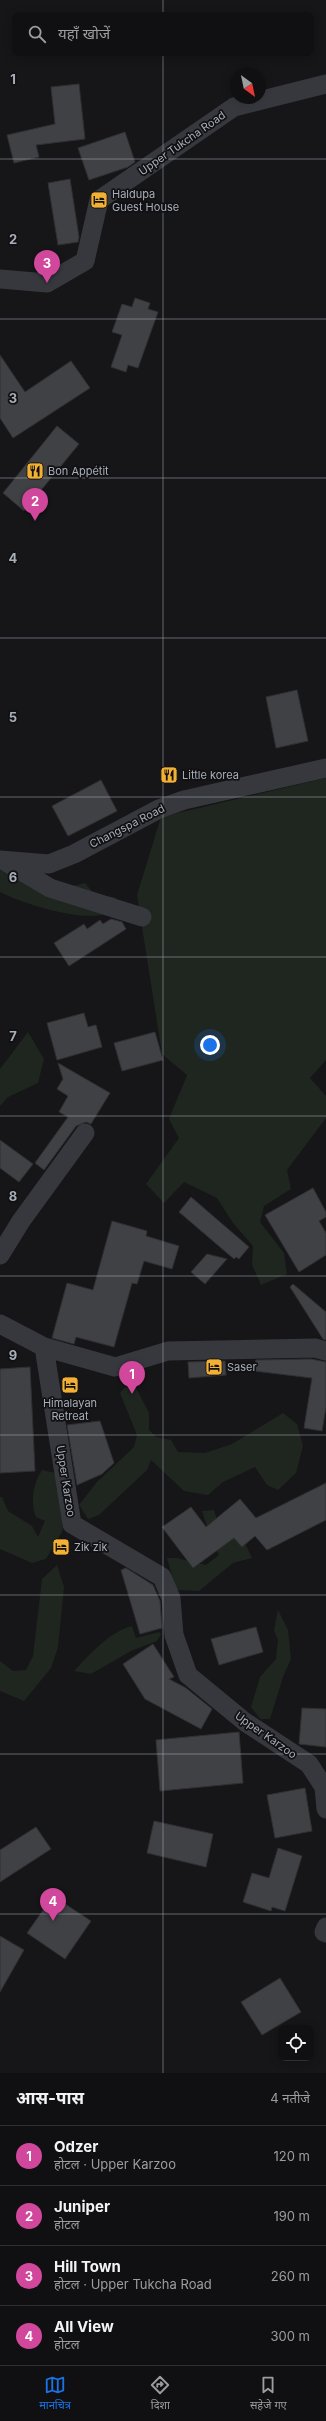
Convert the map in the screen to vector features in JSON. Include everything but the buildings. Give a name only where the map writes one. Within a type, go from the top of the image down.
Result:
[{"type":"street","name":"Upper Tukcha Road","points":[[0,279],[47,283],[85,261],[99,200],[234,107],[326,84]]},
{"type":"street","name":"Changspa Road","points":[[2,860],[49,864],[74,854],[159,809],[184,800],[326,768]]},
{"type":"street","points":[[2,860],[50,888],[142,916]]},
{"type":"street","points":[[0,1255],[39,1195],[85,1132]]},
{"type":"street","points":[[0,1324],[44,1347],[114,1367],[168,1351],[315,1348],[326,1351]]},
{"type":"street","name":"Upper Karzoo","points":[[44,1347],[72,1524],[162,1577],[171,1598],[174,1635],[188,1675],[245,1722],[309,1764],[324,1787],[326,1809]]},
{"type":"street","points":[[326,1927],[324,1932],[326,1933]]},
{"type":"shaded area","points":[[326,778],[326,1060],[310,1078],[326,1096],[326,1118],[287,1170],[291,1189],[264,1206],[260,1222],[284,1253],[287,1274],[261,1285],[252,1265],[253,1246],[233,1223],[217,1198],[184,1182],[164,1203],[146,1184],[179,1138],[169,1119],[187,1075],[162,1054],[137,895],[161,817]]},
{"type":"shaded area","points":[[0,863],[32,867],[45,874],[57,885],[73,886],[85,883],[96,896],[115,897],[119,902],[113,910],[108,913],[84,916],[38,907],[0,892]]},
{"type":"shaded area","points":[[28,1032],[44,1059],[38,1083],[8,1097],[0,1106],[0,1069]]},
{"type":"shaded area","points":[[128,1384],[136,1388],[149,1413],[149,1430],[156,1437],[171,1440],[178,1452],[205,1453],[232,1444],[283,1413],[297,1424],[303,1446],[296,1473],[278,1490],[267,1485],[255,1467],[223,1482],[208,1495],[184,1491],[151,1460],[147,1470],[99,1515],[88,1519],[79,1505],[97,1482],[134,1447],[137,1435],[120,1393]]},
{"type":"shaded area","points":[[42,1470],[56,1473],[60,1486],[63,1530],[46,1559],[32,1563],[0,1549],[0,1497],[2,1497],[8,1511],[32,1526],[38,1537],[45,1521],[36,1517],[33,1505],[33,1493],[36,1481]]},
{"type":"shaded area","points":[[214,1510],[221,1533],[240,1533],[252,1558],[233,1563],[199,1591],[176,1590],[167,1558],[177,1558],[206,1565],[219,1555],[213,1545],[202,1511]]},
{"type":"shaded area","points":[[57,1565],[64,1587],[58,1647],[51,1668],[24,1701],[0,1691],[0,1661],[13,1671],[26,1670],[33,1656],[42,1579]]},
{"type":"shaded area","points":[[278,1610],[288,1630],[291,1659],[283,1677],[270,1719],[260,1719],[251,1707],[260,1677],[276,1659],[278,1640],[274,1630]]},
{"type":"shaded area","points":[[132,1626],[136,1638],[159,1632],[161,1634],[157,1641],[131,1651],[91,1674],[74,1671],[100,1644],[116,1633]]},
{"type":"place","name":"Haldupa Guest House","points":[[99,200]]},
{"type":"place","name":"Hill Town","points":[[47,283]]},
{"type":"place","name":"Bon Appétit","points":[[35,471]]},
{"type":"place","name":"Juniper","points":[[35,521]]},
{"type":"place","name":"Little korea","points":[[169,775]]},
{"type":"place","name":"Saser","points":[[214,1367]]},
{"type":"place","name":"Himalayan Retreat","points":[[70,1385]]},
{"type":"place","name":"Odzer","points":[[132,1394]]},
{"type":"place","name":"Zik zik","points":[[61,1547]]},
{"type":"place","name":"All View","points":[[53,1921]]}]
